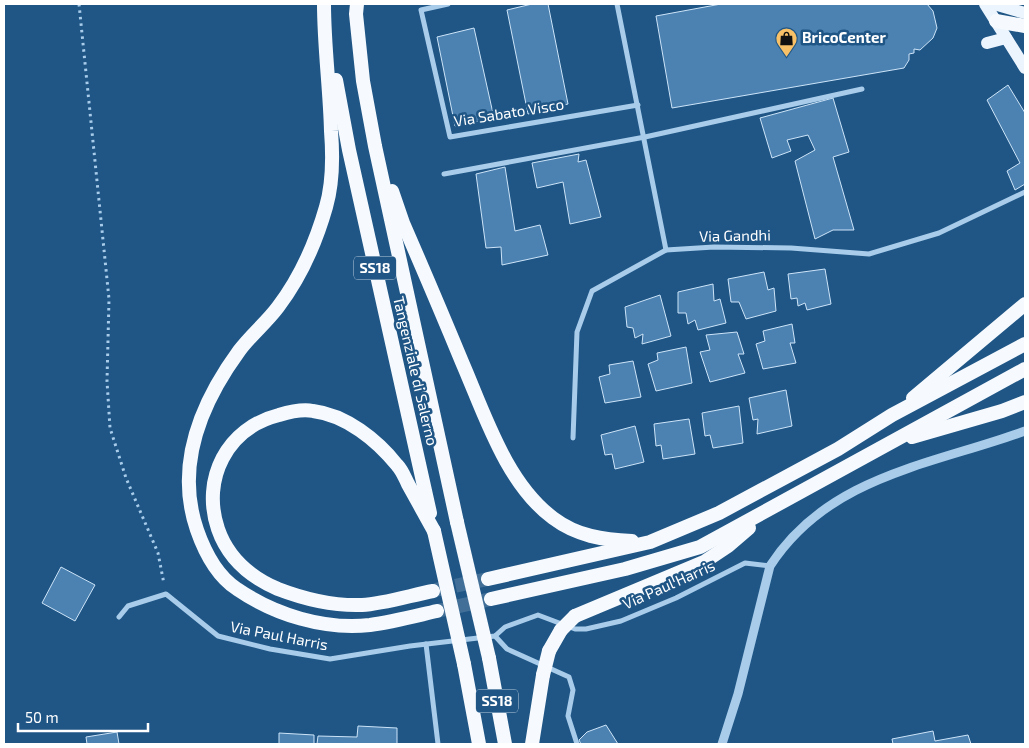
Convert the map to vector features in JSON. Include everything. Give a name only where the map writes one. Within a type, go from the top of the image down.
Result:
[{"type":"highway","points":[[324,4],[324,32],[332,149],[331,175],[326,206],[311,250],[296,279],[279,306],[240,350],[216,386],[201,416],[192,450],[191,509],[204,547],[218,571],[232,586],[273,610],[309,621],[339,626],[369,625],[437,611]]},
{"type":"highway","name":"Tangenziale di Salerno","points":[[331,4],[337,86],[349,150],[464,664],[479,744]]},
{"type":"highway","name":"Tangenziale di Salerno","points":[[357,4],[356,14],[363,81],[375,146],[457,522],[490,658],[505,744]]},
{"type":"highway","points":[[996,21],[1025,26]]},
{"type":"highway","points":[[375,146],[403,223],[490,429],[510,470],[532,498],[552,517],[569,528],[602,540],[650,542]]},
{"type":"highway","points":[[892,415],[1025,304]]},
{"type":"highway","points":[[488,579],[650,542],[719,513],[838,449],[892,415],[1025,344]]},
{"type":"highway","points":[[490,599],[625,569],[700,547],[769,511],[1025,369]]},
{"type":"highway","points":[[894,442],[949,428],[1025,402]]},
{"type":"highway","points":[[433,591],[363,605],[326,603],[294,595],[267,584],[232,557],[221,538],[213,506],[213,487],[218,467],[227,451],[239,436],[253,425],[268,417],[312,410],[337,417],[358,429],[382,449],[398,466],[434,531]]},
{"type":"highway","points":[[532,744],[543,675],[549,651],[561,630],[574,616],[704,562],[728,546],[769,511]]},
{"type":"main road","points":[[985,4],[1025,68]]},
{"type":"main road","points":[[994,4],[1025,13]]},
{"type":"main road","points":[[987,43],[1006,38]]},
{"type":"street","name":"Via Sabato Visco","points":[[448,4],[421,10],[450,137],[638,105]]},
{"type":"street","points":[[617,4],[666,250]]},
{"type":"street","points":[[444,174],[644,137],[862,88]]},
{"type":"street","name":"Via Gandhi","points":[[573,438],[577,332],[592,291],[666,250],[791,248],[869,254],[939,233],[1025,192]]},
{"type":"street","points":[[722,744],[738,694],[770,566],[782,548],[805,524],[834,502],[895,472],[1025,431]]},
{"type":"street","name":"Via Paul Harris","points":[[166,594],[218,636],[270,649],[330,659],[426,644],[495,636],[505,627],[538,615],[575,629],[586,629],[621,621],[676,598],[746,563],[770,566]]},
{"type":"street","points":[[119,617],[128,606],[166,594]]},
{"type":"street","points":[[495,636],[507,649],[553,668],[569,677],[573,690],[568,716],[577,744]]},
{"type":"street","points":[[426,644],[438,744]]},
{"type":"path","points":[[79,4],[108,299],[107,381],[110,428],[126,478],[158,553],[166,594]]},
{"type":"building","points":[[532,4],[548,4],[568,104],[528,114],[507,10]]},
{"type":"building","name":"BricoCenter","points":[[721,4],[927,4],[933,11],[937,28],[933,38],[920,50],[914,49],[914,53],[909,54],[909,60],[904,68],[672,108],[656,16]]},
{"type":"building","points":[[474,28],[494,118],[455,126],[437,37]]},
{"type":"building","points":[[1008,85],[1025,113],[1025,184],[1015,190],[1007,171],[1020,163],[987,100]]},
{"type":"building","points":[[833,98],[849,152],[833,157],[854,230],[833,230],[815,239],[795,161],[815,150],[808,135],[787,140],[791,151],[772,158],[760,118]]},
{"type":"building","points":[[579,154],[578,162],[586,160],[601,217],[570,224],[563,182],[537,188],[532,163]]},
{"type":"building","points":[[505,167],[515,231],[540,225],[548,255],[502,265],[501,247],[486,248],[476,174]]},
{"type":"building","points":[[825,269],[831,304],[807,310],[805,303],[798,306],[797,298],[791,299],[788,274]]},
{"type":"building","points":[[764,272],[768,290],[774,288],[776,311],[746,319],[739,302],[731,302],[728,279]]},
{"type":"building","points":[[713,284],[714,301],[720,299],[726,323],[698,330],[695,320],[688,324],[686,313],[678,313],[678,292]]},
{"type":"building","points":[[660,295],[671,336],[642,344],[643,334],[635,338],[633,328],[627,327],[625,307]]},
{"type":"building","points":[[792,324],[795,343],[790,343],[796,363],[763,369],[756,344],[765,341],[763,331]]},
{"type":"building","points":[[737,332],[744,354],[738,354],[745,373],[710,382],[700,352],[710,350],[706,335]]},
{"type":"building","points":[[686,347],[692,383],[656,391],[648,364],[658,360],[657,353]]},
{"type":"building","points":[[633,361],[641,397],[605,403],[599,377],[610,374],[609,365]]},
{"type":"building","points":[[786,390],[792,426],[757,434],[758,419],[753,420],[749,398]]},
{"type":"building","points":[[739,406],[743,443],[713,448],[710,435],[705,436],[702,413]]},
{"type":"building","points":[[689,419],[695,454],[663,459],[661,445],[656,446],[654,424]]},
{"type":"building","points":[[635,426],[644,462],[615,469],[612,454],[605,455],[601,435]]},
{"type":"building","points":[[61,567],[95,585],[75,621],[42,603]]},
{"type":"building","points":[[606,725],[618,744],[581,744],[579,740],[587,732]]},
{"type":"building","points":[[358,726],[397,728],[397,744],[317,744],[318,736],[357,737]]},
{"type":"building","points":[[933,731],[935,741],[968,735],[971,744],[893,744],[892,739]]},
{"type":"building","points":[[117,732],[119,744],[87,744],[86,737]]},
{"type":"building","points":[[279,733],[314,735],[314,744],[279,744]]},
{"type":"tunnel","points":[[435,590],[488,579]]},
{"type":"tunnel","points":[[437,611],[491,599]]},
{"type":"place","name":"BricoCenter","points":[[786,57]]}]
